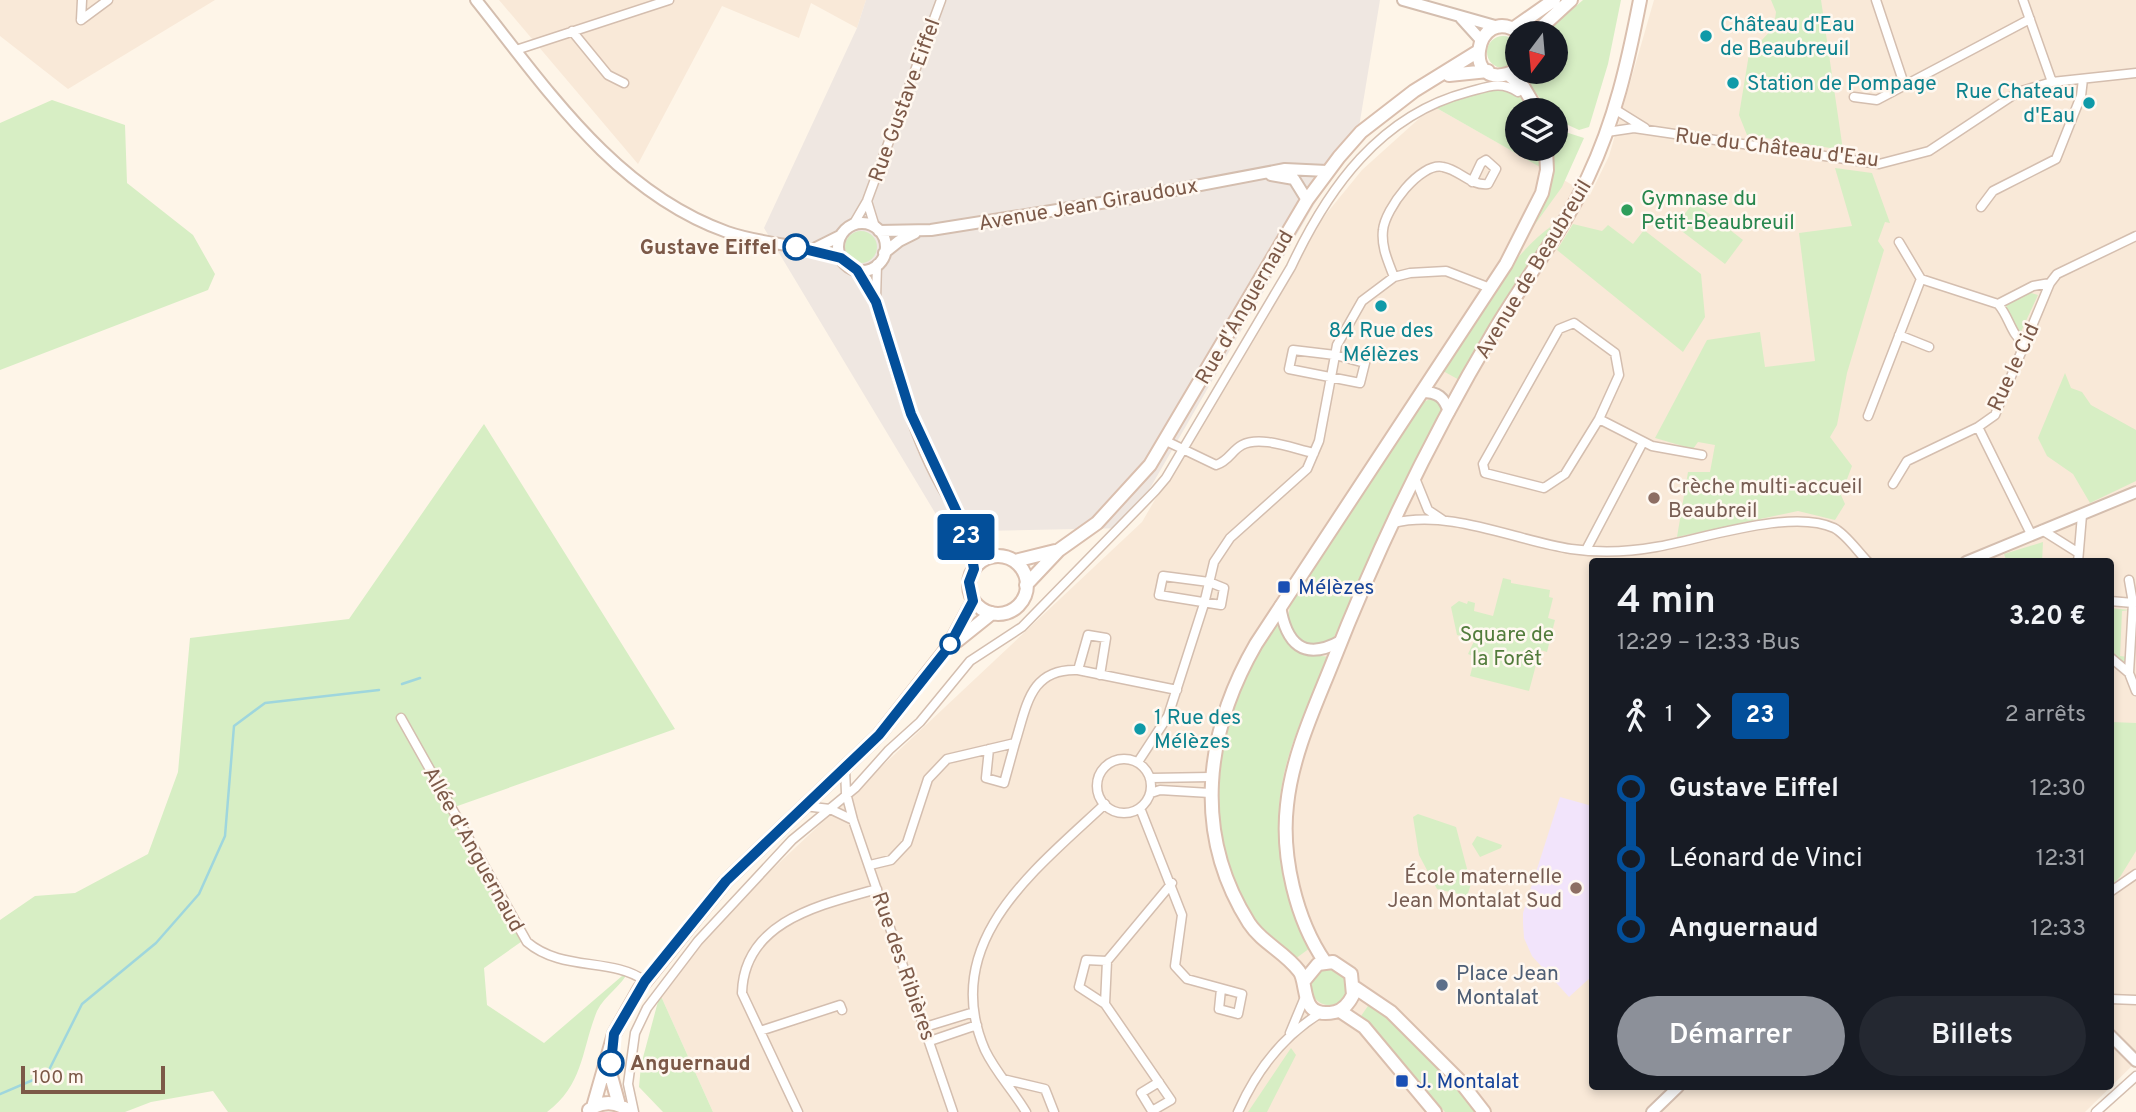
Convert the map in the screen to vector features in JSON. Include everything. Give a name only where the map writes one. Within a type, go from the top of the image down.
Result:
[{"type":"main road","points":[[1529,21],[1554,0]]},
{"type":"main road","points":[[1548,21],[1571,0]]},
{"type":"main road","name":"Avenue de Beaubreuil","points":[[1484,1112],[1459,1080],[1391,1012],[1354,988],[1347,969],[1325,962],[1311,939],[1295,890],[1286,818],[1296,761],[1341,641],[1393,523],[1492,334],[1567,216],[1607,132],[1616,110],[1640,0]]},
{"type":"main road","points":[[1495,26],[1505,28]]},
{"type":"main road","name":"Rue d'Anguernaud","points":[[948,648],[992,613],[1001,614],[1018,606],[1027,585],[1059,550],[1097,523],[1130,491],[1166,441],[1307,200],[1327,171],[1361,132],[1415,91],[1442,76],[1478,46],[1495,26]]},
{"type":"main road","points":[[1478,46],[1488,71]]},
{"type":"main road","name":"Rue d'Anguernaud","points":[[1442,76],[1505,72]]},
{"type":"main road","points":[[1525,86],[1531,98]]},
{"type":"main road","name":"Avenue de Beaubreuil","points":[[1304,981],[1300,971],[1270,947],[1248,921],[1225,873],[1214,832],[1210,793],[1219,726],[1235,681],[1280,606],[1490,288],[1534,214],[1542,193],[1547,161]]},
{"type":"main road","name":"Rue d'Anguernaud","points":[[997,556],[1015,561],[1059,550]]},
{"type":"main road","points":[[974,569],[984,559],[997,556]]},
{"type":"main road","points":[[1015,561],[1024,572],[1027,585]]},
{"type":"main road","name":"Rue d'Anguernaud","points":[[627,1110],[611,1076],[612,1047],[614,1034],[645,981],[726,881],[879,735],[948,648],[973,601],[969,582],[974,569]]},
{"type":"main road","points":[[973,601],[992,613]]},
{"type":"main road","points":[[1325,962],[1311,968],[1304,981],[1305,997],[1322,1012],[1340,1011],[1364,1027],[1435,1112]]},
{"type":"main road","points":[[1340,1011],[1350,1001],[1354,988]]},
{"type":"main road","name":"Rue d'Anguernaud","points":[[590,1109],[612,1047]]},
{"type":"main road","points":[[590,1109],[606,1103],[627,1110]]},
{"type":"street","points":[[82,0],[81,20],[108,0]]},
{"type":"street","points":[[476,0],[575,122],[636,184],[682,212],[727,232],[814,249],[841,258],[857,270],[876,302],[908,408],[930,461],[961,521],[974,569]]},
{"type":"street","points":[[516,50],[647,3],[669,0]]},
{"type":"street","name":"Rue Gustave Eiffel","points":[[853,225],[867,201],[941,0]]},
{"type":"street","points":[[1403,0],[1495,26]]},
{"type":"street","points":[[1876,0],[1904,84]]},
{"type":"street","points":[[2023,0],[2052,82]]},
{"type":"street","points":[[1456,15],[1473,28],[1478,46]]},
{"type":"street","points":[[1854,97],[1877,100],[2030,19]]},
{"type":"street","points":[[572,31],[608,75],[624,83]]},
{"type":"street","name":"Rue du Château d'Eau","points":[[1648,130],[1879,163],[1929,151],[2018,92],[2052,82],[2136,73]]},
{"type":"street","points":[[1981,207],[1993,191],[2056,159],[2081,96],[2083,79]]},
{"type":"street","points":[[627,1110],[629,1058],[635,1033],[647,1008],[698,941],[792,840],[855,788],[920,722],[970,661],[1022,627],[1155,491],[1291,267],[1307,233],[1333,192],[1370,147],[1414,111],[1438,100],[1498,84],[1509,86],[1518,92],[1525,86]]},
{"type":"street","points":[[1616,110],[1648,130]]},
{"type":"street","points":[[1607,132],[1625,128],[1648,130]]},
{"type":"street","points":[[1394,277],[1383,250],[1383,228],[1389,210],[1405,188],[1428,169],[1442,166],[1472,181]]},
{"type":"street","name":"Avenue Jean Giraudoux","points":[[877,229],[917,232],[1299,168],[1327,171]]},
{"type":"street","name":"Avenue Jean Giraudoux","points":[[1258,175],[1283,175],[1294,179],[1307,200]]},
{"type":"street","name":"Rue Gustave Eiffel","points":[[867,201],[877,229]]},
{"type":"street","points":[[814,249],[840,236],[853,225],[862,223],[877,229],[884,241],[884,253],[877,264],[876,302]]},
{"type":"street","name":"Avenue Jean Giraudoux","points":[[884,253],[917,232]]},
{"type":"street","points":[[840,236],[838,251],[841,258]]},
{"type":"street","points":[[1998,304],[2033,286],[2050,283],[2057,274],[2136,236]]},
{"type":"street","points":[[1899,243],[1921,279],[1998,304],[2005,312],[2012,335],[2025,345]]},
{"type":"street","points":[[857,270],[877,264]]},
{"type":"street","points":[[1138,762],[1168,716],[1204,604],[1214,562],[1230,538],[1307,469],[1319,441],[1337,345],[1362,302],[1394,277],[1446,271],[1490,288]]},
{"type":"street","points":[[1868,416],[1921,279]]},
{"type":"street","name":"Rue le Cid","points":[[2037,532],[1978,427],[1995,415],[2050,283]]},
{"type":"street","points":[[1574,323],[1615,353],[1619,374],[1599,419],[1565,474],[1544,488],[1486,473],[1483,464],[1559,329],[1574,323]]},
{"type":"street","points":[[1899,335],[1929,347]]},
{"type":"street","points":[[1293,350],[1335,355],[1365,363],[1360,383],[1331,378],[1289,369],[1293,350]]},
{"type":"street","points":[[1422,392],[1437,394],[1445,400],[1450,412]]},
{"type":"street","points":[[1599,419],[1643,442],[1702,455]]},
{"type":"street","points":[[1893,484],[1907,461],[1978,427]]},
{"type":"street","points":[[1166,441],[1216,465],[1254,440],[1314,453]]},
{"type":"street","points":[[1586,550],[1643,442]]},
{"type":"street","points":[[1415,477],[1428,510],[1446,522]]},
{"type":"street","points":[[1975,558],[2136,492]]},
{"type":"street","points":[[2078,558],[2082,515]]},
{"type":"street","points":[[1393,523],[1424,518],[1586,550],[1639,550],[1786,521],[1811,520],[1836,529],[1864,558]]},
{"type":"street","points":[[961,521],[997,556]]},
{"type":"street","points":[[2037,532],[2077,552]]},
{"type":"street","points":[[1163,576],[1209,582],[1224,588],[1221,605],[1204,604],[1159,595],[1163,576]]},
{"type":"street","points":[[2129,580],[2133,603],[2129,673],[2136,691]]},
{"type":"street","points":[[2114,601],[2133,603]]},
{"type":"street","points":[[1280,606],[1284,631],[1296,645],[1312,650],[1341,641]]},
{"type":"street","points":[[1078,670],[1088,635],[1106,638],[1100,675]]},
{"type":"street","points":[[2114,660],[2129,673]]},
{"type":"street","points":[[989,749],[986,778],[1004,783],[1030,695],[1044,676],[1065,669],[1177,690]]},
{"type":"street","name":"Allée d'Anguernaud","points":[[401,718],[527,943],[549,956],[623,971],[645,981]]},
{"type":"street","points":[[870,865],[891,860],[907,843],[928,779],[947,759],[1015,743]]},
{"type":"street","points":[[1151,793],[1151,778],[1138,762],[1121,759],[1106,766],[1098,780],[1100,797],[1105,804],[1122,813],[1140,808],[1151,793],[1160,790],[1210,793]]},
{"type":"street","name":"Rue des Ribières","points":[[845,769],[846,793],[853,820],[953,1112]]},
{"type":"street","points":[[1151,778],[1211,777]]},
{"type":"street","points":[[1022,1110],[1007,1080],[996,1071],[977,1025],[974,1012],[974,980],[989,929],[1002,906],[1105,804]]},
{"type":"street","points":[[804,806],[830,808],[853,820]]},
{"type":"street","points":[[1140,808],[1172,883],[1182,915],[1175,966],[1187,979],[1221,989]]},
{"type":"street","points":[[2114,890],[2136,876]]},
{"type":"street","points":[[1105,1004],[1107,961],[1172,883]]},
{"type":"street","points":[[798,1112],[742,993],[743,977],[750,956],[782,922],[877,889]]},
{"type":"street","points":[[1107,961],[1086,960],[1079,986],[1105,1004],[1158,1082]]},
{"type":"street","points":[[1238,1112],[1259,1073],[1289,1035],[1305,997]]},
{"type":"street","points":[[2114,999],[2136,1000]]},
{"type":"street","points":[[760,1031],[840,1005],[842,1010]]},
{"type":"street","points":[[925,1027],[974,1012]]},
{"type":"street","points":[[1289,1035],[1322,1012]]},
{"type":"street","points":[[930,1041],[977,1025]]},
{"type":"street","points":[[2114,1039],[2136,1061]]},
{"type":"street","points":[[2096,1112],[2136,1076]]},
{"type":"street","points":[[1007,1080],[1045,1088],[1054,1112]]},
{"type":"street","points":[[1652,1112],[1675,1090]]},
{"type":"shaded area","points":[[0,0],[215,0],[68,89],[0,36]]},
{"type":"shaded area","points":[[499,0],[866,0],[857,28],[811,3],[799,38],[722,6],[638,164]]},
{"type":"shaded area","points":[[866,0],[1380,0],[1359,127],[1127,528],[982,531],[958,551],[764,228],[857,28]]},
{"type":"shaded area","points":[[1654,0],[2136,0],[2136,1062],[2114,1084],[2114,558],[1589,558],[1589,1090],[2107,1090],[2085,1112],[713,1112],[660,994],[714,924],[1142,522],[1309,235],[1362,170],[1433,106],[1505,147],[1505,161],[1530,161],[1590,195],[1609,156]]},
{"type":"shaded area","points":[[1560,797],[1589,805],[1589,979],[1569,997],[1532,956],[1524,938],[1523,913]]},
{"type":"green space","points":[[1583,0],[1621,0],[1608,64],[1589,127],[1579,130],[1568,125],[1568,98],[1540,98],[1529,84],[1568,84],[1568,21],[1559,21]]},
{"type":"green space","points":[[1771,0],[1821,0],[1843,150],[1747,135],[1739,115],[1749,54],[1774,27],[1776,12]]},
{"type":"green space","points":[[1503,36],[1503,68],[1492,63],[1487,52],[1492,41]]},
{"type":"green space","points":[[1499,87],[1522,98],[1505,98],[1505,147],[1433,106]]},
{"type":"green space","points":[[52,100],[125,125],[127,183],[193,235],[215,274],[208,290],[0,370],[0,123]]},
{"type":"green space","points":[[1568,133],[1584,138],[1562,187],[1523,241],[1546,161],[1568,161]]},
{"type":"green space","points":[[1529,161],[1540,161],[1540,167]]},
{"type":"green space","points":[[1835,168],[1872,173],[1890,223],[1885,222],[1878,241],[1884,250],[1847,373],[1837,425],[1830,437],[1852,466],[1841,495],[1845,504],[1835,520],[1798,511],[1677,537],[1688,472],[1710,472],[1715,445],[1698,442],[1693,449],[1655,438],[1707,340],[1760,332],[1765,367],[1815,361],[1799,233],[1852,226]]},
{"type":"green space","points":[[1694,202],[1743,240],[1725,264],[1675,226]]},
{"type":"green space","points":[[1573,224],[1602,231],[1608,225],[1633,244],[1644,230],[1701,274],[1705,317],[1683,352],[1557,250]]},
{"type":"green space","points":[[1553,225],[1463,382],[1443,371],[1505,273],[1536,239]]},
{"type":"green space","points":[[861,231],[872,236],[877,247],[872,258],[861,263],[850,258],[845,247],[850,236]]},
{"type":"green space","points":[[2031,293],[2038,295],[2019,336],[2014,332],[2006,306],[2016,297]]},
{"type":"green space","points":[[2065,373],[2071,388],[2082,392],[2091,405],[2136,430],[2136,481],[2090,503],[2073,474],[2047,456],[2038,438]]},
{"type":"green space","points":[[1435,397],[1443,406],[1443,413],[1332,641],[1315,646],[1299,641],[1287,624],[1291,600],[1421,403]]},
{"type":"green space","points":[[484,424],[675,729],[449,809],[528,937],[484,968],[487,1005],[544,1043],[629,970],[597,1011],[580,1066],[568,1090],[547,1112],[228,1112],[213,1091],[151,1102],[125,1112],[0,1112],[0,920],[35,896],[75,893],[148,854],[178,772],[190,638],[349,619]]},
{"type":"green space","points":[[2043,542],[2042,558],[2006,558],[2004,554]]},
{"type":"green space","name":"Square de la Forêt","points":[[1503,578],[1511,580],[1511,583],[1550,590],[1549,597],[1553,598],[1548,618],[1555,620],[1547,652],[1540,650],[1529,691],[1470,676],[1475,657],[1468,654],[1475,639],[1457,635],[1451,607],[1459,601],[1467,604],[1468,601],[1475,603],[1474,611],[1493,616]]},
{"type":"green space","points":[[2114,608],[2130,610],[2122,611],[2120,656],[2128,657],[2123,662],[2114,654]]},
{"type":"green space","points":[[1279,620],[1286,637],[1296,647],[1328,657],[1290,752],[1279,804],[1283,868],[1294,910],[1310,948],[1295,959],[1264,933],[1243,901],[1232,877],[1225,851],[1217,797],[1217,770],[1227,720],[1250,668]]},
{"type":"green space","points":[[2114,722],[2136,723],[2136,851],[2114,883]]},
{"type":"green space","points":[[1418,814],[1456,827],[1471,884],[1467,896],[1437,889],[1419,855],[1413,817]]},
{"type":"green space","points":[[1477,836],[1502,845],[1501,848],[1480,857],[1472,844]]},
{"type":"green space","points":[[1329,969],[1342,974],[1347,987],[1342,1000],[1329,1005],[1316,1000],[1311,987],[1316,974]]},
{"type":"green space","points":[[660,994],[713,1112],[663,1112],[639,1087],[641,1065]]},
{"type":"green space","points":[[1370,1003],[1386,1014],[1478,1112],[1445,1112],[1361,1016]]},
{"type":"green space","points":[[1291,1048],[1296,1055],[1267,1112],[1248,1112]]},
{"type":"waterway","points":[[402,684],[420,678]]},
{"type":"waterway","points":[[0,1094],[47,1074],[82,1004],[156,943],[199,894],[225,836],[234,726],[265,703],[379,690]]},
{"type":"bus line","name":"23","points":[[611,1063],[614,1034],[645,981],[726,881],[792,815],[879,735],[948,648],[967,617],[973,601],[969,582],[974,569],[961,521],[930,461],[903,395],[876,302],[857,270],[850,268],[841,258],[814,249],[796,247]]},
{"type":"place","name":"Château d'Eau de Beaubreuil","points":[[1706,36]]},
{"type":"place","name":"Station de Pompage","points":[[1733,83]]},
{"type":"place","name":"Rue Chateau d'Eau","points":[[2089,103]]},
{"type":"place","name":"Gymnase du Petit-Beaubreuil","points":[[1627,210]]},
{"type":"place","name":"Gustave Eiffel","points":[[796,247]]},
{"type":"place","name":"84 Rue des Mélèzes","points":[[1381,306]]},
{"type":"place","name":"Crèche multi-accueil Beaubreil","points":[[1654,498]]},
{"type":"place","name":"Mélèzes","points":[[1284,587]]},
{"type":"place","name":"1 Rue des Mélèzes","points":[[1140,729]]},
{"type":"place","name":"École maternelle Jean Montalat Sud","points":[[1576,888]]},
{"type":"place","name":"Place Jean Montalat","points":[[1442,985]]},
{"type":"place","name":"Anguernaud","points":[[611,1063]]},
{"type":"place","name":"J. Montalat","points":[[1402,1081]]}]
